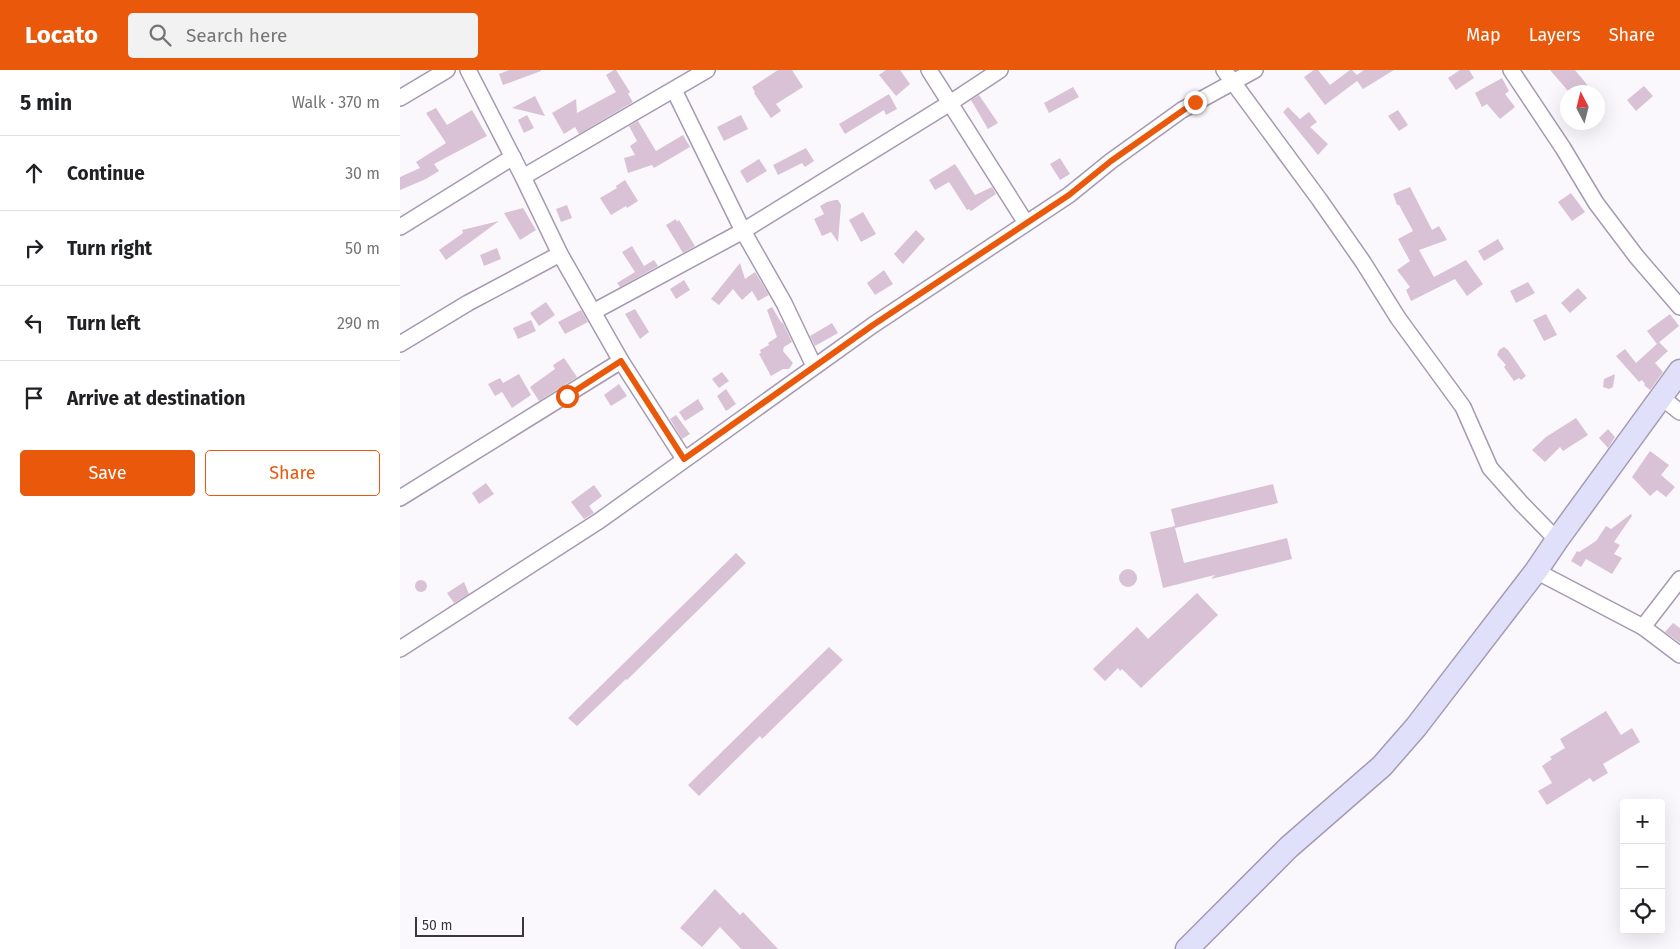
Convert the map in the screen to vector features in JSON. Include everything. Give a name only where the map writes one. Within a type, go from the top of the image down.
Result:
[{"type":"street","points":[[400,98],[447,70]]},
{"type":"street","points":[[468,70],[560,254],[621,361],[684,459]]},
{"type":"street","points":[[523,177],[707,70]]},
{"type":"street","points":[[929,70],[1026,223]]},
{"type":"street","points":[[593,312],[743,231],[1000,70]]},
{"type":"street","points":[[1224,70],[1319,199],[1363,262],[1398,318],[1463,407],[1490,468],[1520,503],[1557,540]]},
{"type":"street","points":[[400,649],[599,521],[814,366],[1069,195],[1111,161],[1182,110],[1208,94],[1255,70]]},
{"type":"street","points":[[1511,70],[1563,148],[1596,204],[1636,256],[1680,307]]},
{"type":"street","points":[[674,90],[743,231],[784,303],[814,366]]},
{"type":"street","points":[[400,227],[513,157]]},
{"type":"street","points":[[400,344],[468,303],[560,254]]},
{"type":"street","points":[[400,498],[621,361]]},
{"type":"street","points":[[1187,949],[1289,847],[1382,766],[1416,727],[1536,572],[1557,540],[1680,371]]},
{"type":"street","points":[[1661,396],[1680,412]]},
{"type":"street","points":[[1536,572],[1643,627],[1680,655]]},
{"type":"street","points":[[1643,627],[1680,579]]},
{"type":"building","points":[[509,70],[541,71],[503,85],[499,74]]},
{"type":"building","points":[[616,70],[630,92],[628,94],[633,102],[579,134],[575,127],[564,134],[552,113],[576,99],[577,113],[616,92],[606,75]]},
{"type":"building","points":[[778,70],[792,70],[803,87],[776,104],[781,111],[771,118],[752,87]]},
{"type":"building","points":[[886,70],[900,70],[910,84],[896,96],[879,75]]},
{"type":"building","points":[[1314,70],[1318,70],[1330,85],[1350,70],[1357,75],[1364,70],[1394,70],[1363,89],[1357,81],[1325,105],[1304,77]]},
{"type":"building","points":[[1460,70],[1469,70],[1474,78],[1456,90],[1448,78]]},
{"type":"building","points":[[1550,70],[1575,70],[1587,85],[1563,85]]},
{"type":"building","points":[[1502,78],[1509,91],[1505,94],[1515,107],[1500,119],[1487,104],[1482,107],[1475,93]]},
{"type":"building","points":[[1644,86],[1653,96],[1636,111],[1627,100]]},
{"type":"building","points":[[1073,87],[1079,97],[1049,113],[1044,103]]},
{"type":"building","points":[[889,94],[897,109],[886,115],[884,110],[845,134],[839,124]]},
{"type":"building","points":[[979,95],[998,123],[988,129],[971,100]]},
{"type":"building","points":[[535,96],[545,116],[512,108]]},
{"type":"building","points":[[1288,107],[1300,119],[1309,112],[1317,122],[1310,127],[1328,144],[1318,155],[1283,112]]},
{"type":"building","points":[[436,108],[447,125],[472,110],[487,136],[434,164],[439,171],[400,190],[400,177],[420,168],[416,162],[446,143],[426,113]]},
{"type":"building","points":[[1398,110],[1408,125],[1399,131],[1388,116]]},
{"type":"building","points":[[527,115],[534,128],[524,133],[518,120]]},
{"type":"building","points":[[741,115],[748,129],[724,141],[717,127]]},
{"type":"building","points":[[638,121],[656,151],[683,135],[690,147],[654,168],[652,165],[628,173],[624,158],[635,155],[630,146],[637,141],[629,126]]},
{"type":"building","points":[[806,148],[814,161],[805,167],[802,163],[778,175],[773,165]]},
{"type":"building","points":[[1060,158],[1070,174],[1060,180],[1050,164]]},
{"type":"building","points":[[759,159],[767,171],[747,183],[740,171]]},
{"type":"building","points":[[955,164],[975,195],[992,187],[996,194],[971,211],[967,210],[949,182],[935,190],[929,180]]},
{"type":"building","points":[[625,180],[638,201],[611,215],[600,198],[617,188],[616,186]]},
{"type":"building","points":[[1410,187],[1432,230],[1439,226],[1447,240],[1419,250],[1434,277],[1466,260],[1483,284],[1467,296],[1455,279],[1411,301],[1406,290],[1410,287],[1397,270],[1410,261],[1398,239],[1413,231],[1399,205],[1397,205],[1393,194]]},
{"type":"building","points":[[1571,193],[1585,212],[1572,221],[1558,202]]},
{"type":"building","points":[[838,200],[841,205],[838,242],[831,232],[822,236],[814,219],[824,214],[820,206]]},
{"type":"building","points":[[567,205],[572,218],[561,222],[556,209]]},
{"type":"building","points":[[523,208],[536,230],[520,240],[504,213]]},
{"type":"building","points":[[863,212],[876,234],[861,242],[849,220]]},
{"type":"building","points":[[676,219],[677,222],[679,220],[695,246],[683,253],[666,225]]},
{"type":"building","points":[[499,221],[446,260],[439,250],[463,233],[462,230]]},
{"type":"building","points":[[916,230],[925,239],[903,264],[894,254]]},
{"type":"building","points":[[1498,239],[1504,249],[1484,261],[1478,251]]},
{"type":"building","points":[[632,246],[644,266],[654,260],[658,266],[620,287],[617,283],[635,272],[622,252]]},
{"type":"building","points":[[497,248],[501,259],[484,266],[480,255]]},
{"type":"building","points":[[740,263],[745,279],[755,272],[769,295],[758,301],[752,291],[742,300],[733,289],[719,305],[711,299]]},
{"type":"building","points":[[884,270],[893,284],[875,295],[867,283]]},
{"type":"building","points":[[684,280],[690,290],[676,299],[670,289]]},
{"type":"building","points":[[1528,282],[1535,293],[1516,303],[1510,291]]},
{"type":"building","points":[[1578,288],[1587,298],[1570,313],[1561,303]]},
{"type":"building","points":[[546,302],[555,315],[539,326],[530,313]]},
{"type":"building","points":[[772,307],[783,323],[792,342],[784,347],[783,351],[793,363],[789,369],[783,369],[771,376],[759,354],[761,353],[760,350],[777,337],[767,310]]},
{"type":"building","points":[[635,309],[649,332],[640,339],[625,314]]},
{"type":"building","points":[[581,310],[588,322],[565,334],[558,322]]},
{"type":"building","points":[[1546,314],[1557,335],[1544,341],[1533,320]]},
{"type":"building","points":[[1670,314],[1679,326],[1657,344],[1647,331]]},
{"type":"building","points":[[531,320],[536,331],[518,339],[513,328]]},
{"type":"building","points":[[832,323],[838,333],[815,346],[810,336]]},
{"type":"building","points":[[1659,342],[1668,351],[1655,363],[1663,372],[1650,390],[1644,385],[1642,380],[1639,382],[1616,356],[1625,349],[1636,363]]},
{"type":"building","points":[[1504,347],[1526,376],[1521,380],[1519,378],[1514,381],[1504,367],[1506,365],[1497,355],[1499,350]]},
{"type":"building","points":[[564,358],[577,377],[539,401],[530,387],[555,369],[553,365]]},
{"type":"building","points":[[722,372],[729,381],[719,388],[712,379]]},
{"type":"building","points":[[519,374],[531,395],[512,408],[502,392],[495,396],[488,384],[500,378],[503,383]]},
{"type":"building","points":[[1615,374],[1613,387],[1609,389],[1603,387],[1604,379]]},
{"type":"building","points":[[619,384],[627,396],[611,406],[604,395]]},
{"type":"building","points":[[726,389],[736,404],[726,411],[717,396]]},
{"type":"building","points":[[698,399],[704,409],[685,421],[679,412]]},
{"type":"building","points":[[676,415],[690,434],[682,439],[670,419]]},
{"type":"building","points":[[1576,418],[1588,435],[1563,451],[1560,447],[1545,462],[1532,450],[1546,437]]},
{"type":"building","points":[[1608,429],[1615,437],[1608,448],[1599,438]]},
{"type":"building","points":[[1650,451],[1669,465],[1661,475],[1675,487],[1666,497],[1657,490],[1650,496],[1632,477]]},
{"type":"building","points":[[486,483],[494,494],[479,504],[472,493]]},
{"type":"building","points":[[1273,484],[1278,503],[1175,528],[1184,563],[1287,538],[1292,559],[1211,579],[1215,575],[1163,588],[1150,532],[1175,526],[1171,509]]},
{"type":"building","points":[[594,485],[602,496],[589,506],[594,513],[584,519],[571,502]]},
{"type":"building","points":[[1631,514],[1632,516],[1614,542],[1620,545],[1614,554],[1622,558],[1612,574],[1586,559],[1581,567],[1571,561],[1577,551],[1579,552],[1596,541],[1606,526],[1611,529]]},
{"type":"building","points":[[736,553],[746,563],[627,680],[577,726],[568,718]]},
{"type":"building","points":[[1124,569],[1132,569],[1137,574],[1135,585],[1124,587],[1119,582],[1119,574]]},
{"type":"building","points":[[421,580],[427,586],[421,592],[415,586]]},
{"type":"building","points":[[464,582],[469,594],[454,603],[447,593]]},
{"type":"building","points":[[1197,593],[1218,615],[1141,688],[1122,669],[1120,671],[1118,668],[1105,681],[1093,669],[1137,627],[1148,639]]},
{"type":"building","points":[[1673,623],[1680,628],[1680,643],[1665,632]]},
{"type":"building","points":[[829,647],[843,660],[762,739],[760,736],[699,796],[688,785]]},
{"type":"building","points":[[1606,711],[1621,735],[1632,728],[1640,742],[1603,764],[1608,773],[1593,782],[1590,778],[1547,805],[1538,791],[1552,783],[1542,766],[1552,759],[1550,757],[1565,748],[1560,739]]},
{"type":"building","points":[[715,889],[740,915],[743,912],[778,949],[741,949],[720,927],[702,947],[680,928]]},
{"type":"route","points":[[567,396],[621,361],[684,459],[873,325],[1069,195],[1111,161],[1195,102]]}]
